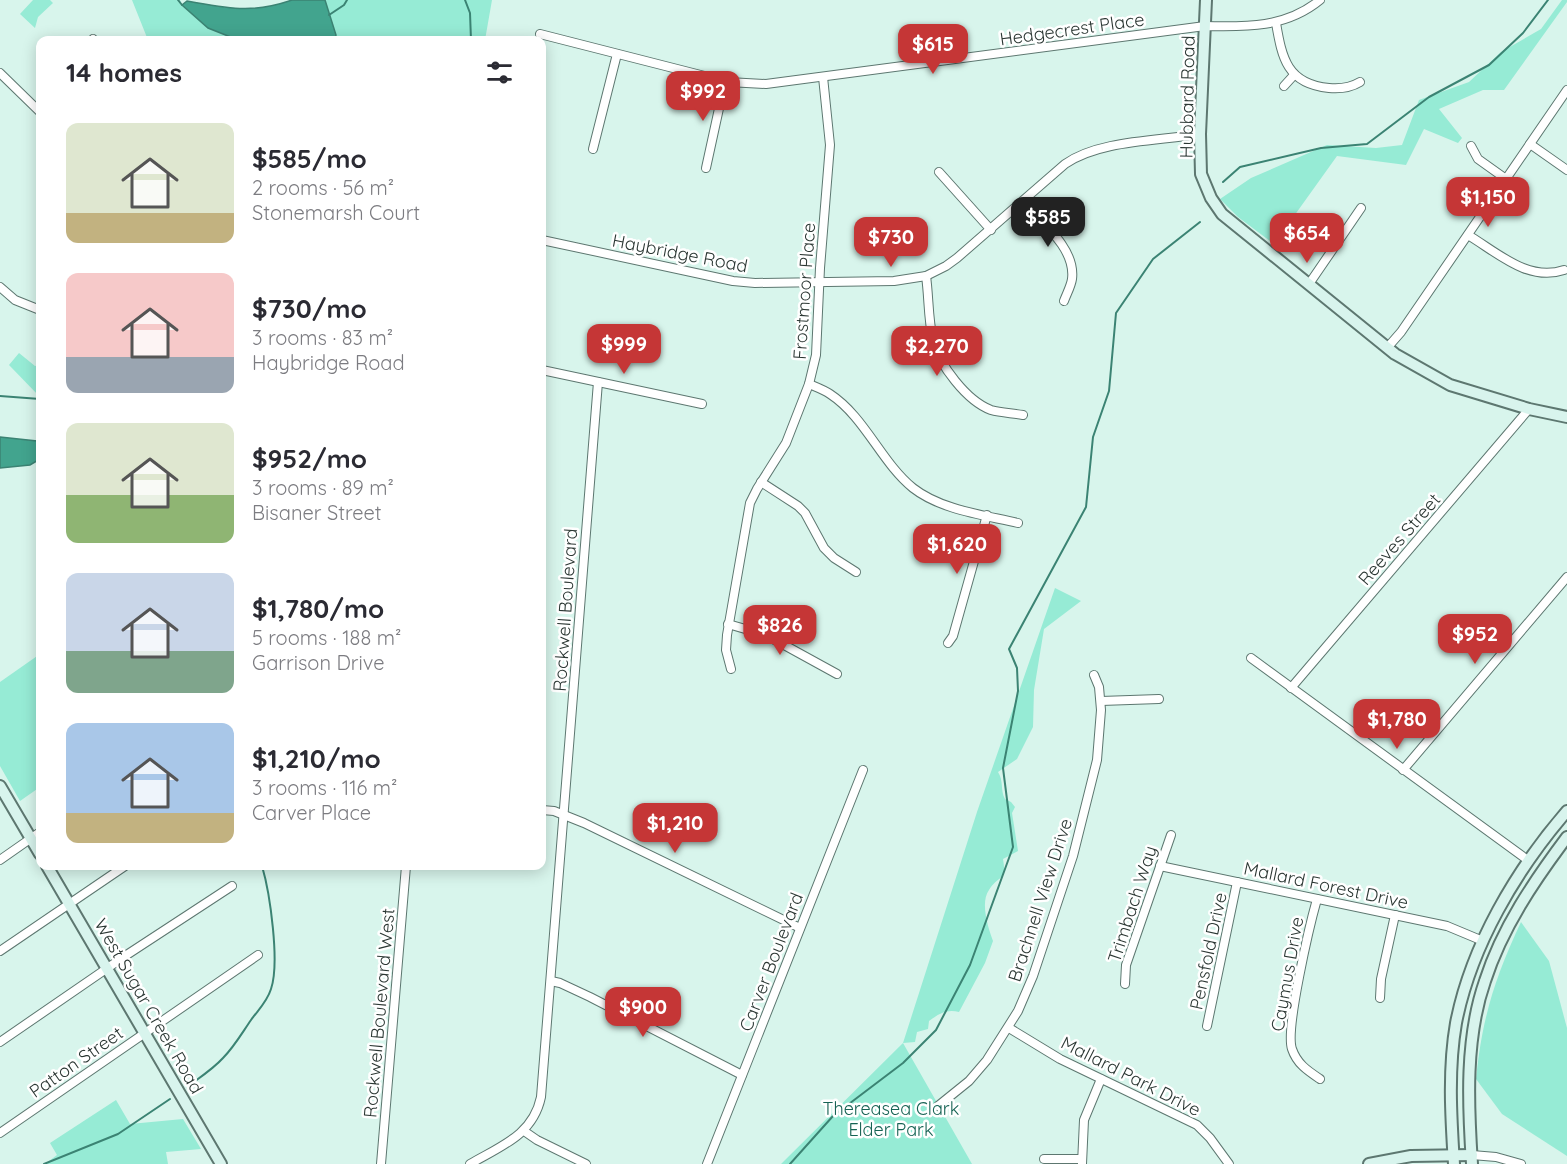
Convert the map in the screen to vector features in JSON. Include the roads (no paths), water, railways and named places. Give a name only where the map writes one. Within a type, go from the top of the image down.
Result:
[{"type":"main road","name":"Hubbard Road","points":[[1206,0],[1200,134],[1202,174],[1211,198],[1222,214],[1387,348],[1450,385],[1529,409],[1567,417]]},
{"type":"main road","points":[[0,786],[36,847]]},
{"type":"main road","points":[[1454,1159],[1451,1079],[1455,1033],[1466,985],[1483,941],[1512,888],[1529,861],[1567,812]]},
{"type":"main road","points":[[1370,1164],[1411,1156],[1472,1160],[1470,1068],[1473,1037],[1484,981],[1498,947],[1532,886],[1567,837]]},
{"type":"main road","name":"West Sugar Creek Road","points":[[49,870],[221,1164]]},
{"type":"street","name":"Hedgecrest Place","points":[[540,34],[724,81],[766,84],[1205,26],[1245,27],[1276,23],[1301,12],[1320,0]]},
{"type":"street","points":[[1276,23],[1282,55],[1294,75],[1315,86],[1324,87],[1343,88],[1360,82]]},
{"type":"street","points":[[593,149],[617,54]]},
{"type":"street","points":[[0,73],[36,108]]},
{"type":"street","points":[[1284,86],[1294,75]]},
{"type":"street","name":"Frostmoor Place","points":[[731,669],[726,650],[728,624],[750,503],[786,443],[809,384],[816,356],[819,282],[830,145],[823,77]]},
{"type":"street","points":[[706,168],[724,81]]},
{"type":"street","points":[[1387,348],[1401,332],[1567,90]]},
{"type":"street","name":"Haybridge Road","points":[[546,241],[755,284],[894,281],[926,276],[946,266],[992,230],[1065,164],[1084,153],[1109,147],[1200,134]]},
{"type":"street","points":[[1530,144],[1567,170]]},
{"type":"street","points":[[1471,146],[1478,159],[1506,179]]},
{"type":"street","points":[[939,172],[992,230]]},
{"type":"street","points":[[1023,202],[1060,243],[1068,256],[1073,276],[1064,301]]},
{"type":"street","points":[[1309,284],[1361,208]]},
{"type":"street","points":[[1468,235],[1528,272],[1551,274],[1564,270]]},
{"type":"street","points":[[926,276],[933,340],[946,367],[976,402],[992,410],[1023,415]]},
{"type":"street","points":[[0,286],[15,300],[36,308]]},
{"type":"street","points":[[546,371],[702,404]]},
{"type":"street","name":"Rockwell Boulevard","points":[[470,1164],[524,1131],[537,1112],[541,1097],[598,382]]},
{"type":"street","points":[[809,384],[831,394],[844,406],[899,476],[914,489],[940,503],[1017,523]]},
{"type":"street","name":"Reeves Street","points":[[1291,688],[1529,409]]},
{"type":"street","points":[[761,482],[798,506],[805,513],[824,548],[834,558],[856,572]]},
{"type":"street","points":[[948,643],[987,515]]},
{"type":"street","points":[[1402,770],[1567,577]]},
{"type":"street","points":[[728,624],[766,635],[837,674]]},
{"type":"street","points":[[1251,658],[1529,861]]},
{"type":"street","name":"Brachnell View Drive","points":[[938,1106],[978,1072],[1008,1028],[1033,976],[1073,856],[1097,760],[1101,734],[1101,701],[1094,675]]},
{"type":"street","points":[[1101,701],[1159,699]]},
{"type":"street","name":"Carver Boulevard","points":[[707,1164],[862,770]]},
{"type":"street","points":[[546,811],[584,823],[800,928]]},
{"type":"street","points":[[0,860],[36,835]]},
{"type":"street","name":"Trimbach Way","points":[[1125,984],[1126,965],[1171,835]]},
{"type":"street","name":"Mallard Forest Drive","points":[[1160,866],[1447,926],[1483,941]]},
{"type":"street","points":[[0,951],[119,870]]},
{"type":"street","name":"Rockwell Boulevard West","points":[[381,1164],[406,870]]},
{"type":"street","name":"Pensfold Drive","points":[[1208,1026],[1237,882]]},
{"type":"street","points":[[0,1042],[232,886]]},
{"type":"street","name":"Caymus Drive","points":[[1317,899],[1293,1010],[1290,1036],[1291,1047],[1296,1059],[1305,1070],[1320,1079]]},
{"type":"street","points":[[1380,998],[1381,979],[1395,915]]},
{"type":"street","name":"Patton Street","points":[[0,1133],[258,955]]},
{"type":"street","points":[[551,981],[590,997],[742,1074]]},
{"type":"street","name":"Mallard Park Drive","points":[[1008,1028],[1060,1059],[1197,1125],[1210,1138],[1229,1164]]},
{"type":"street","points":[[1044,1159],[1082,1162],[1084,1120],[1101,1079]]},
{"type":"street","points":[[524,1131],[537,1140],[586,1164]]},
{"type":"street","points":[[1472,1160],[1496,1157],[1521,1164]]},
{"type":"waterway","points":[[178,0],[182,5]]},
{"type":"waterway","points":[[329,15],[344,5],[347,0]]},
{"type":"waterway","points":[[465,0],[470,13],[471,36]]},
{"type":"waterway","points":[[1223,182],[1240,167],[1321,148],[1367,144],[1429,97],[1489,65],[1523,33],[1548,0]]},
{"type":"waterway","points":[[790,1164],[833,1116],[903,1063],[936,1030],[970,965],[1013,847],[1003,768],[1018,691],[1017,668],[1009,649],[1086,507],[1093,437],[1109,391],[1116,313],[1153,259],[1200,222]]},
{"type":"waterway","points":[[0,396],[36,399]]},
{"type":"waterway","points":[[191,1084],[212,1069],[227,1054],[265,1002],[271,989],[275,963],[274,946],[271,910],[263,870]]},
{"type":"waterway","points":[[44,1164],[118,1134],[170,1099]]},
{"type":"park label","name":"Thereasea Clark Elder Park","points":[[891,1118]]}]
